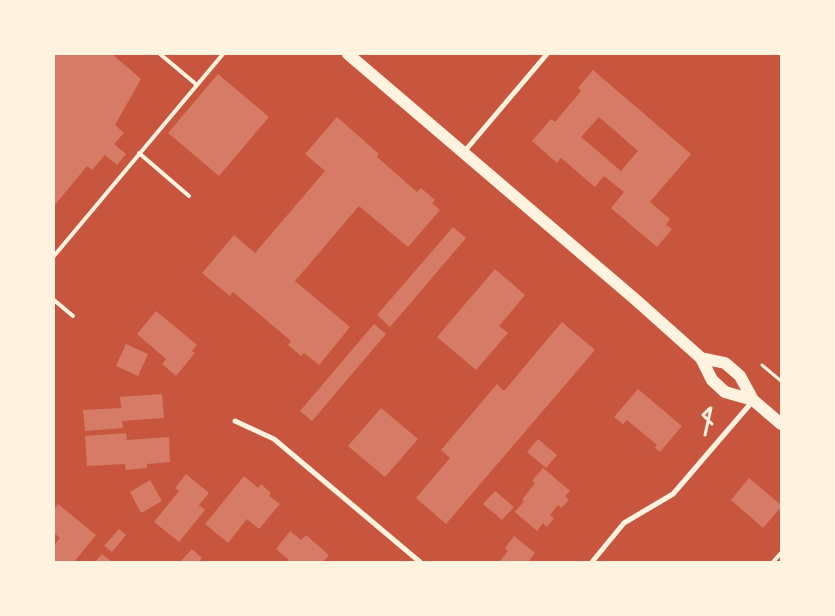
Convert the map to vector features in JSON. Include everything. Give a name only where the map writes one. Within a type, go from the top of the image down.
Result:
[{"type":"main road","points":[[348,54],[636,300],[701,358],[712,380],[725,392],[754,400]]},
{"type":"main road","points":[[701,358],[725,363],[740,376],[754,400],[781,424]]},
{"type":"street","points":[[464,152],[547,54]]},
{"type":"street","points":[[592,562],[624,523],[673,494],[754,400]]},
{"type":"street","points":[[236,421],[274,439],[420,562]]},
{"type":"lane","points":[[160,54],[197,85]]},
{"type":"lane","points":[[54,256],[223,54]]},
{"type":"lane","points":[[139,153],[189,196]]},
{"type":"lane","points":[[54,300],[73,316]]},
{"type":"lane","points":[[773,562],[781,553]]},
{"type":"path","points":[[762,365],[781,381]]},
{"type":"path","points":[[711,408],[703,415],[712,424]]},
{"type":"building","points":[[54,54],[112,54],[141,79],[115,125],[124,133],[114,144],[126,154],[117,165],[105,155],[92,170],[87,166],[54,206]]},
{"type":"building","points":[[593,70],[691,154],[650,202],[670,219],[666,225],[672,229],[657,247],[611,208],[624,192],[604,176],[595,187],[561,158],[557,163],[532,141],[551,119],[555,122],[581,91],[578,88]],"holes":[[[599,117],[638,151],[621,171],[581,137]]]},
{"type":"building","points":[[218,74],[269,117],[219,176],[168,133]]},
{"type":"building","points":[[337,117],[379,154],[377,157],[417,192],[421,188],[435,200],[432,203],[440,210],[408,247],[359,206],[295,281],[350,327],[319,365],[304,353],[301,356],[288,345],[291,341],[233,292],[230,296],[202,273],[234,235],[255,253],[325,171],[305,154]]},
{"type":"building","points":[[453,227],[466,238],[390,327],[377,315]]},
{"type":"building","points":[[495,269],[525,295],[499,326],[508,333],[476,370],[437,337]]},
{"type":"building","points":[[156,311],[197,345],[192,351],[195,353],[176,376],[162,364],[166,359],[137,334]]},
{"type":"building","points":[[562,322],[595,350],[446,524],[416,498],[450,458],[441,450],[497,384],[504,391]]},
{"type":"building","points":[[374,324],[386,334],[312,421],[300,411]]},
{"type":"building","points":[[126,344],[148,354],[138,376],[116,366]]},
{"type":"building","points":[[638,389],[682,426],[660,452],[655,448],[657,445],[627,420],[623,424],[614,417]]},
{"type":"building","points":[[162,394],[164,418],[122,421],[123,428],[85,431],[83,410],[121,408],[120,397]]},
{"type":"building","points":[[381,408],[418,439],[385,477],[348,446]]},
{"type":"building","points":[[126,433],[127,440],[169,437],[170,462],[147,464],[147,468],[126,470],[125,464],[87,466],[85,436]]},
{"type":"building","points":[[538,439],[557,455],[546,468],[527,452]]},
{"type":"building","points":[[543,468],[570,491],[565,496],[569,500],[561,508],[558,505],[550,515],[554,518],[547,527],[543,523],[537,531],[515,512],[535,483],[532,481]]},
{"type":"building","points":[[186,474],[209,493],[199,505],[205,510],[179,542],[154,522],[179,491],[175,488]]},
{"type":"building","points":[[244,476],[258,488],[261,484],[271,493],[269,496],[280,504],[259,529],[247,519],[228,543],[205,524]]},
{"type":"building","points":[[749,478],[781,505],[763,528],[731,500]]},
{"type":"building","points":[[150,480],[162,501],[141,513],[130,492]]},
{"type":"building","points":[[495,491],[514,507],[502,520],[483,504]]},
{"type":"building","points":[[58,504],[96,535],[74,562],[54,562],[54,545],[60,538],[54,533],[54,509]]},
{"type":"building","points":[[119,529],[126,535],[112,552],[104,546]]},
{"type":"building","points":[[290,531],[301,540],[306,535],[329,555],[323,562],[287,562],[289,560],[276,549]]},
{"type":"building","points":[[514,536],[535,553],[528,562],[499,562],[508,551],[505,548]]},
{"type":"building","points":[[192,549],[202,558],[198,562],[180,562]]},
{"type":"building","points":[[102,554],[112,562],[95,562]]}]
